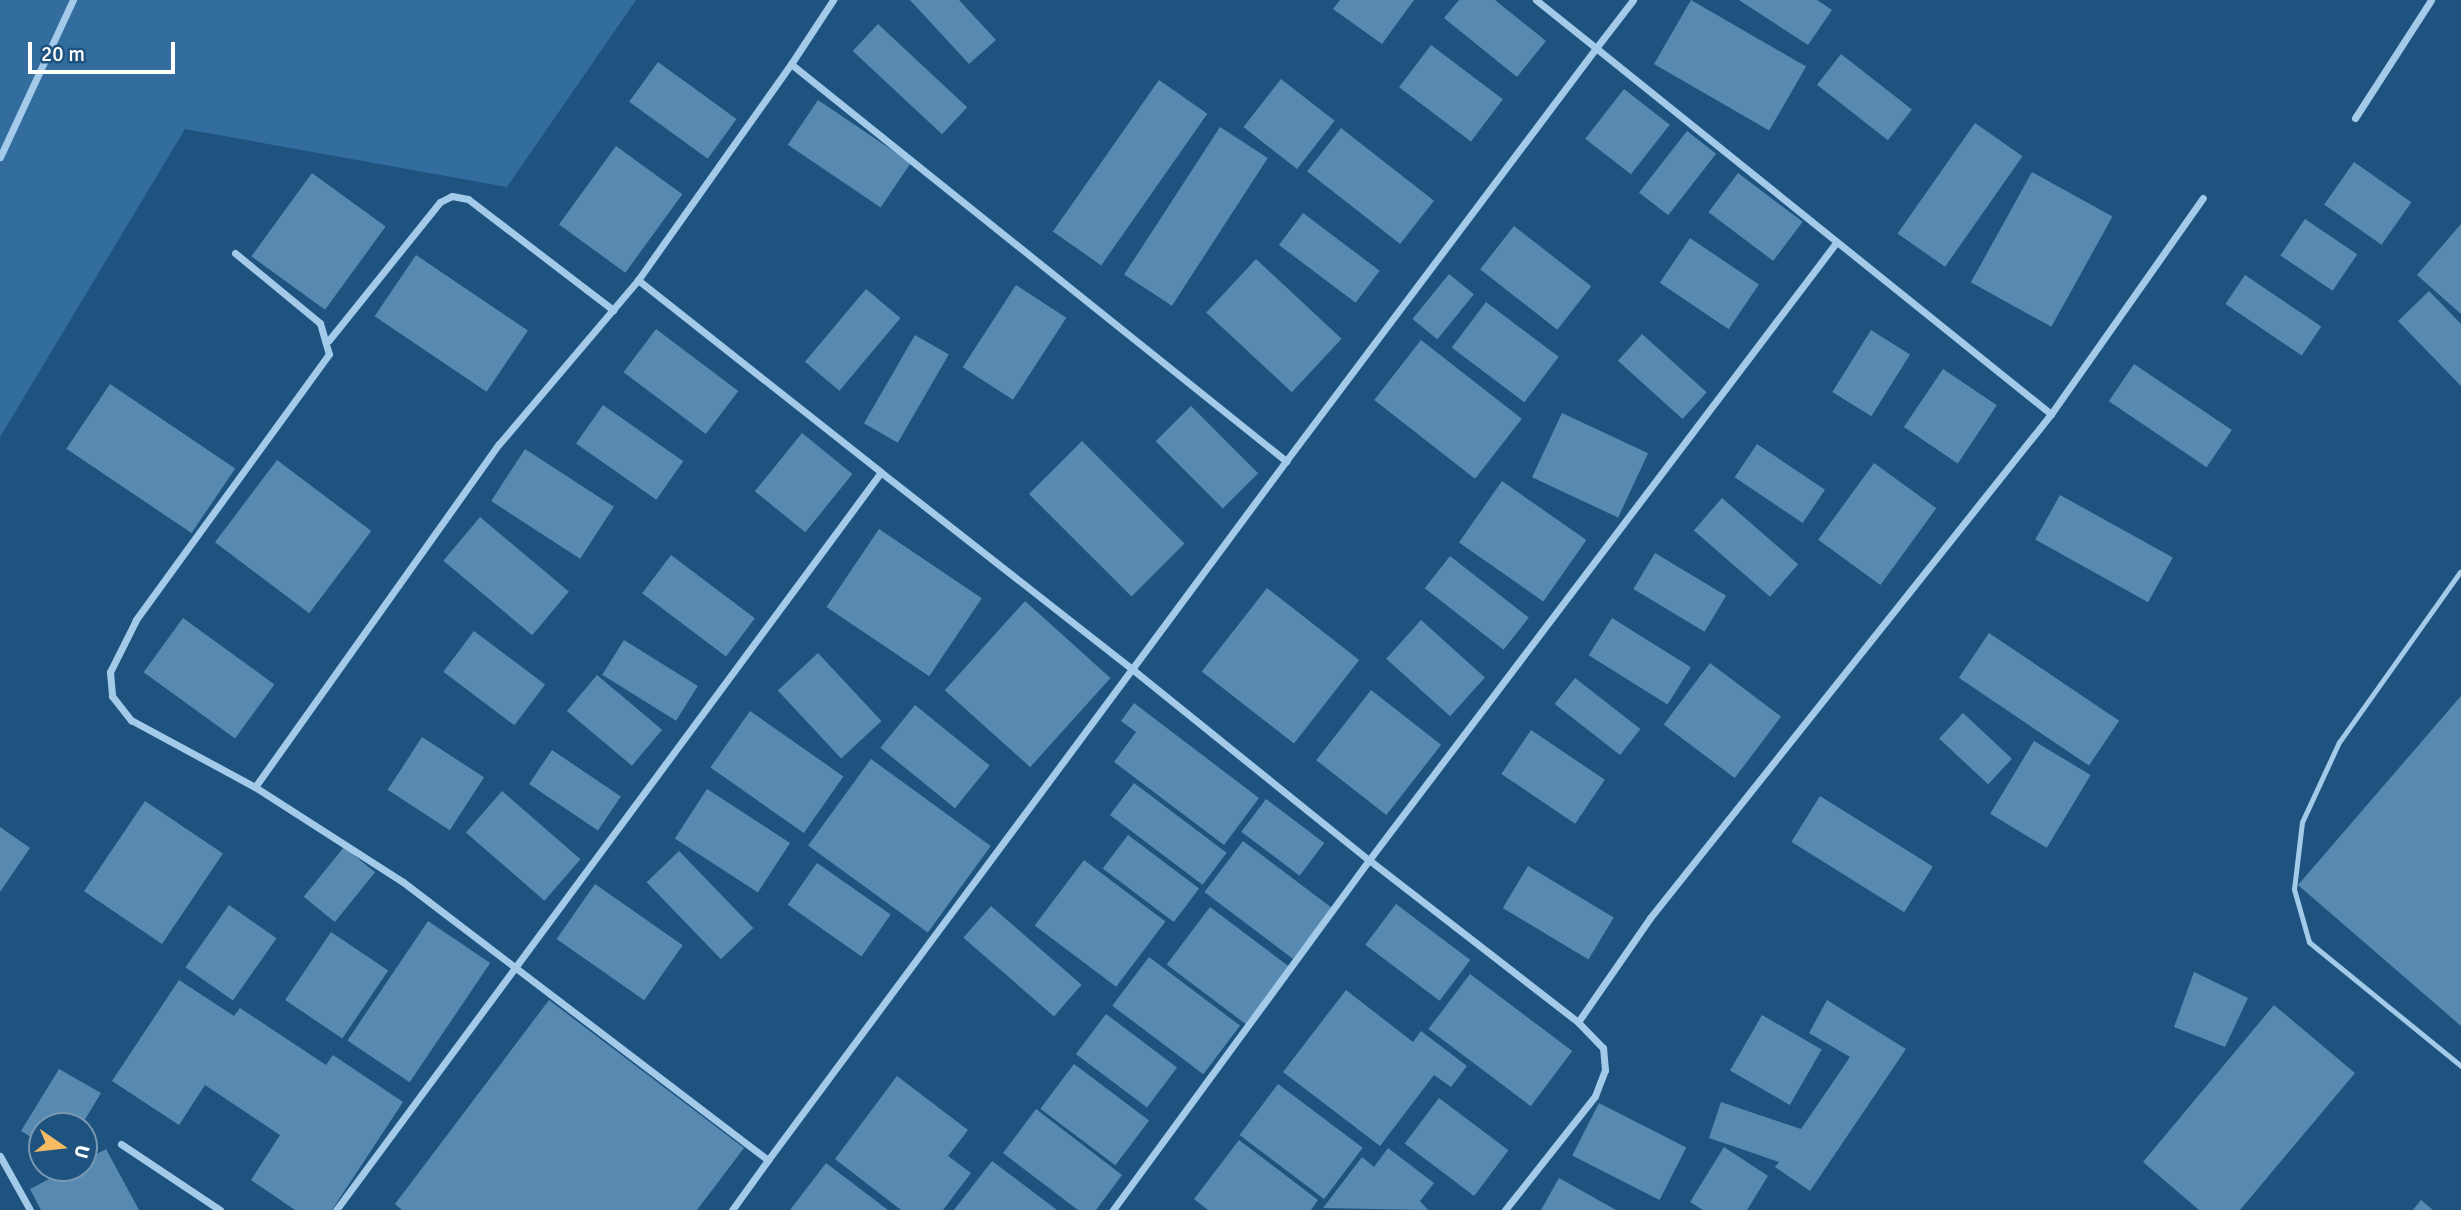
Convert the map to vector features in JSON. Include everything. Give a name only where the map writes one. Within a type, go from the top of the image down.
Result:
[{"type":"street","points":[[0,157],[73,0]]},
{"type":"street","points":[[256,787],[499,444],[638,280],[791,64],[833,0]]},
{"type":"street","points":[[1536,0],[1835,244],[2051,414]]},
{"type":"street","points":[[732,1210],[1286,461],[1633,0]]},
{"type":"street","points":[[2354,118],[2431,0]]},
{"type":"street","points":[[791,64],[1286,461]]},
{"type":"street","points":[[329,340],[440,202],[452,196],[468,199],[613,310]]},
{"type":"street","points":[[1577,1022],[1657,909],[2051,414],[2203,198]]},
{"type":"street","points":[[1113,1210],[1369,860],[1835,244]]},
{"type":"street","points":[[235,253],[320,323],[329,340],[329,354],[136,620],[110,672],[112,695],[131,720],[256,787],[513,964],[768,1160]]},
{"type":"street","points":[[638,280],[1577,1022],[1603,1048],[1605,1070],[1595,1096],[1505,1210]]},
{"type":"street","points":[[337,1210],[513,964],[881,472]]},
{"type":"street","points":[[121,1144],[220,1210]]},
{"type":"street","points":[[0,1156],[30,1210]]},
{"type":"lane","points":[[2460,572],[2339,742],[2302,822],[2294,889],[2309,942],[2461,1066]]},
{"type":"shaded area","points":[[0,0],[636,0],[507,187],[185,129],[0,437]]},
{"type":"building","points":[[910,0],[959,0],[996,40],[969,64]]},
{"type":"building","points":[[1340,0],[1414,0],[1382,44],[1333,9]]},
{"type":"building","points":[[1459,0],[1495,0],[1546,41],[1517,77],[1444,18]]},
{"type":"building","points":[[1691,0],[1806,66],[1769,131],[1654,64]]},
{"type":"building","points":[[1739,0],[1817,0],[1832,10],[1808,45]]},
{"type":"building","points":[[878,24],[967,107],[942,134],[853,51]]},
{"type":"building","points":[[1431,45],[1503,99],[1471,141],[1399,87]]},
{"type":"building","points":[[1841,54],[1912,109],[1888,140],[1817,85]]},
{"type":"building","points":[[658,62],[736,119],[708,159],[629,102]]},
{"type":"building","points":[[1281,79],[1335,121],[1297,169],[1243,127]]},
{"type":"building","points":[[1159,80],[1207,114],[1101,265],[1053,232]]},
{"type":"building","points":[[1624,89],[1670,125],[1631,174],[1585,139]]},
{"type":"building","points":[[818,100],[911,163],[881,207],[788,145]]},
{"type":"building","points":[[1975,123],[2023,156],[1945,267],[1898,234]]},
{"type":"building","points":[[1220,127],[1268,158],[1172,306],[1124,275]]},
{"type":"building","points":[[1341,128],[1434,201],[1400,244],[1307,171]]},
{"type":"building","points":[[1687,131],[1716,154],[1668,215],[1639,192]]},
{"type":"building","points":[[616,146],[682,194],[625,273],[559,224]]},
{"type":"building","points":[[2354,162],[2411,202],[2382,245],[2324,205]]},
{"type":"building","points":[[2032,172],[2112,217],[2051,327],[1971,282]]},
{"type":"building","points":[[312,173],[386,226],[325,310],[251,256]]},
{"type":"building","points":[[1738,173],[1803,222],[1773,261],[1709,212]]},
{"type":"building","points":[[1303,213],[1380,271],[1356,303],[1279,245]]},
{"type":"building","points":[[2305,219],[2357,254],[2333,291],[2280,255]]},
{"type":"building","points":[[2461,224],[2461,314],[2417,275]]},
{"type":"building","points":[[1514,226],[1591,286],[1557,330],[1480,269]]},
{"type":"building","points":[[1690,238],[1759,284],[1729,329],[1660,283]]},
{"type":"building","points":[[416,255],[528,330],[487,392],[375,316]]},
{"type":"building","points":[[1256,259],[1342,339],[1292,392],[1206,312]]},
{"type":"building","points":[[1449,274],[1474,294],[1437,339],[1412,319]]},
{"type":"building","points":[[2245,275],[2321,326],[2302,355],[2225,304]]},
{"type":"building","points":[[1016,285],[1066,318],[1013,400],[963,367]]},
{"type":"building","points":[[866,289],[900,318],[839,391],[805,362]]},
{"type":"building","points":[[2429,291],[2461,324],[2461,386],[2398,321]]},
{"type":"building","points":[[1486,302],[1559,357],[1524,402],[1452,348]]},
{"type":"building","points":[[656,329],[738,391],[706,434],[624,372]]},
{"type":"building","points":[[1871,330],[1910,354],[1871,416],[1832,392]]},
{"type":"building","points":[[1642,334],[1707,392],[1683,419],[1618,361]]},
{"type":"building","points":[[915,335],[949,354],[898,443],[864,423]]},
{"type":"building","points":[[1421,340],[1522,419],[1475,479],[1374,400]]},
{"type":"building","points":[[2134,364],[2232,430],[2207,467],[2109,401]]},
{"type":"building","points":[[1943,369],[1997,405],[1958,463],[1904,427]]},
{"type":"building","points":[[110,384],[235,468],[192,533],[66,449]]},
{"type":"building","points":[[603,405],[683,461],[656,500],[576,444]]},
{"type":"building","points":[[1191,406],[1258,473],[1223,509],[1156,441]]},
{"type":"building","points":[[1562,413],[1648,453],[1618,517],[1532,477]]},
{"type":"building","points":[[802,433],[853,474],[805,532],[755,491]]},
{"type":"building","points":[[1082,441],[1185,544],[1131,597],[1029,494]]},
{"type":"building","points":[[1757,444],[1825,490],[1803,523],[1735,477]]},
{"type":"building","points":[[525,449],[614,507],[580,559],[491,501]]},
{"type":"building","points":[[277,460],[371,531],[309,613],[215,542]]},
{"type":"building","points":[[1874,463],[1936,508],[1880,585],[1818,540]]},
{"type":"building","points":[[1502,481],[1586,540],[1543,602],[1459,542]]},
{"type":"building","points":[[2060,495],[2173,558],[2148,602],[2035,540]]},
{"type":"building","points":[[1722,498],[1798,564],[1770,597],[1694,530]]},
{"type":"building","points":[[480,517],[569,592],[532,635],[443,561]]},
{"type":"building","points":[[879,529],[982,598],[929,676],[826,607]]},
{"type":"building","points":[[1655,553],[1726,596],[1705,632],[1633,589]]},
{"type":"building","points":[[671,555],[755,618],[726,657],[642,593]]},
{"type":"building","points":[[1450,556],[1529,618],[1504,650],[1425,588]]},
{"type":"building","points":[[1267,588],[1359,660],[1294,744],[1202,672]]},
{"type":"building","points":[[1025,601],[1110,678],[1030,767],[945,690]]},
{"type":"building","points":[[183,618],[274,684],[235,739],[144,672]]},
{"type":"building","points":[[1612,618],[1691,667],[1668,705],[1589,655]]},
{"type":"building","points":[[1421,620],[1485,678],[1450,716],[1386,659]]},
{"type":"building","points":[[474,631],[545,685],[514,725],[443,672]]},
{"type":"building","points":[[1989,633],[2119,721],[2089,766],[1959,678]]},
{"type":"building","points":[[624,640],[698,686],[676,721],[602,675]]},
{"type":"building","points":[[818,653],[881,721],[841,759],[778,691]]},
{"type":"building","points":[[1710,663],[1781,717],[1735,778],[1664,724]]},
{"type":"building","points":[[597,675],[662,730],[632,766],[567,711]]},
{"type":"building","points":[[1575,678],[1640,729],[1620,755],[1555,704]]},
{"type":"building","points":[[1371,690],[1441,745],[1386,815],[1316,760]]},
{"type":"building","points":[[2461,696],[2461,1026],[2298,885]]},
{"type":"building","points":[[1134,703],[1259,798],[1224,845],[1114,762],[1136,732],[1121,721]]},
{"type":"building","points":[[915,705],[990,765],[955,808],[880,748]]},
{"type":"building","points":[[750,711],[843,776],[804,833],[710,768]]},
{"type":"building","points":[[1963,713],[2012,759],[1988,784],[1939,739]]},
{"type":"building","points":[[1531,730],[1605,780],[1575,824],[1501,774]]},
{"type":"building","points":[[422,737],[484,777],[450,830],[388,790]]},
{"type":"building","points":[[2034,741],[2091,775],[2047,848],[1990,814]]},
{"type":"building","points":[[552,750],[621,796],[598,830],[529,784]]},
{"type":"building","points":[[871,759],[991,846],[928,933],[808,846]]},
{"type":"building","points":[[1134,783],[1227,853],[1203,885],[1110,815]]},
{"type":"building","points":[[707,789],[790,843],[758,892],[675,838]]},
{"type":"building","points":[[502,791],[580,859],[544,901],[466,833]]},
{"type":"building","points":[[1820,796],[1933,866],[1904,912],[1791,842]]},
{"type":"building","points":[[1266,799],[1324,843],[1300,876],[1241,832]]},
{"type":"building","points":[[145,801],[223,854],[162,944],[84,891]]},
{"type":"building","points":[[0,827],[30,848],[0,892]]},
{"type":"building","points":[[1128,835],[1199,889],[1174,922],[1103,869]]},
{"type":"building","points":[[1243,841],[1332,908],[1293,959],[1204,892]]},
{"type":"building","points":[[344,847],[375,872],[335,922],[304,897]]},
{"type":"building","points":[[679,851],[753,928],[721,959],[647,882]]},
{"type":"building","points":[[1084,860],[1165,921],[1116,987],[1035,925]]},
{"type":"building","points":[[817,863],[891,915],[861,956],[788,905]]},
{"type":"building","points":[[1528,866],[1614,918],[1588,960],[1503,908]]},
{"type":"building","points":[[595,884],[683,945],[644,1000],[557,939]]},
{"type":"building","points":[[1396,904],[1470,960],[1440,1001],[1365,945]]},
{"type":"building","points":[[229,905],[277,938],[233,1001],[185,967]]},
{"type":"building","points":[[991,906],[1082,985],[1054,1016],[963,938]]},
{"type":"building","points":[[1210,907],[1289,967],[1246,1024],[1167,965]]},
{"type":"building","points":[[428,921],[490,963],[410,1082],[347,1040]]},
{"type":"building","points":[[331,932],[388,971],[342,1039],[285,1000]]},
{"type":"building","points":[[1149,957],[1240,1026],[1203,1074],[1112,1006]]},
{"type":"building","points":[[2194,972],[2248,998],[2225,1047],[2174,1027]]},
{"type":"building","points":[[1470,974],[1572,1051],[1531,1106],[1428,1029]]},
{"type":"building","points":[[179,980],[234,1016],[240,1008],[326,1065],[333,1055],[403,1102],[332,1210],[295,1210],[251,1180],[280,1135],[205,1085],[179,1125],[112,1081]]},
{"type":"building","points":[[1346,990],[1413,1042],[1421,1031],[1467,1066],[1451,1087],[1434,1075],[1380,1146],[1283,1072]]},
{"type":"building","points":[[549,1000],[744,1148],[697,1210],[402,1210],[395,1204]]},
{"type":"building","points":[[1827,1000],[1906,1049],[1810,1191],[1775,1167],[1779,1162],[1709,1138],[1721,1102],[1801,1129],[1850,1057],[1809,1033]]},
{"type":"building","points":[[2274,1005],[2355,1073],[2240,1210],[2199,1210],[2143,1162]]},
{"type":"building","points":[[1106,1014],[1177,1068],[1147,1107],[1076,1054]]},
{"type":"building","points":[[1762,1015],[1822,1050],[1790,1105],[1730,1070]]},
{"type":"building","points":[[1074,1064],[1149,1121],[1115,1165],[1040,1109]]},
{"type":"building","points":[[59,1069],[101,1093],[89,1112],[33,1112]]},
{"type":"building","points":[[897,1076],[968,1130],[948,1156],[971,1173],[943,1210],[901,1210],[835,1159]]},
{"type":"building","points":[[1278,1084],[1363,1148],[1324,1199],[1239,1135]]},
{"type":"building","points":[[1439,1098],[1508,1150],[1474,1196],[1405,1144]]},
{"type":"building","points":[[1599,1103],[1686,1147],[1660,1200],[1572,1156]]},
{"type":"building","points":[[1036,1109],[1122,1175],[1096,1210],[1078,1210],[1003,1153]]},
{"type":"building","points":[[28,1120],[28,1135],[21,1131]]},
{"type":"building","points":[[1239,1140],[1318,1200],[1311,1210],[1208,1210],[1194,1199]]},
{"type":"building","points":[[1724,1147],[1768,1176],[1747,1210],[1703,1210],[1690,1202]]},
{"type":"building","points":[[1388,1148],[1434,1183],[1420,1201],[1428,1210],[1323,1208],[1362,1157],[1374,1167]]},
{"type":"building","points":[[106,1149],[139,1210],[41,1210],[30,1189],[43,1182],[98,1182],[98,1153]]},
{"type":"building","points":[[992,1161],[1057,1210],[954,1210]]},
{"type":"building","points":[[826,1163],[888,1210],[790,1210]]},
{"type":"building","points":[[1559,1178],[1616,1210],[1541,1210]]},
{"type":"building","points":[[2421,1200],[2433,1210],[2413,1210]]}]
